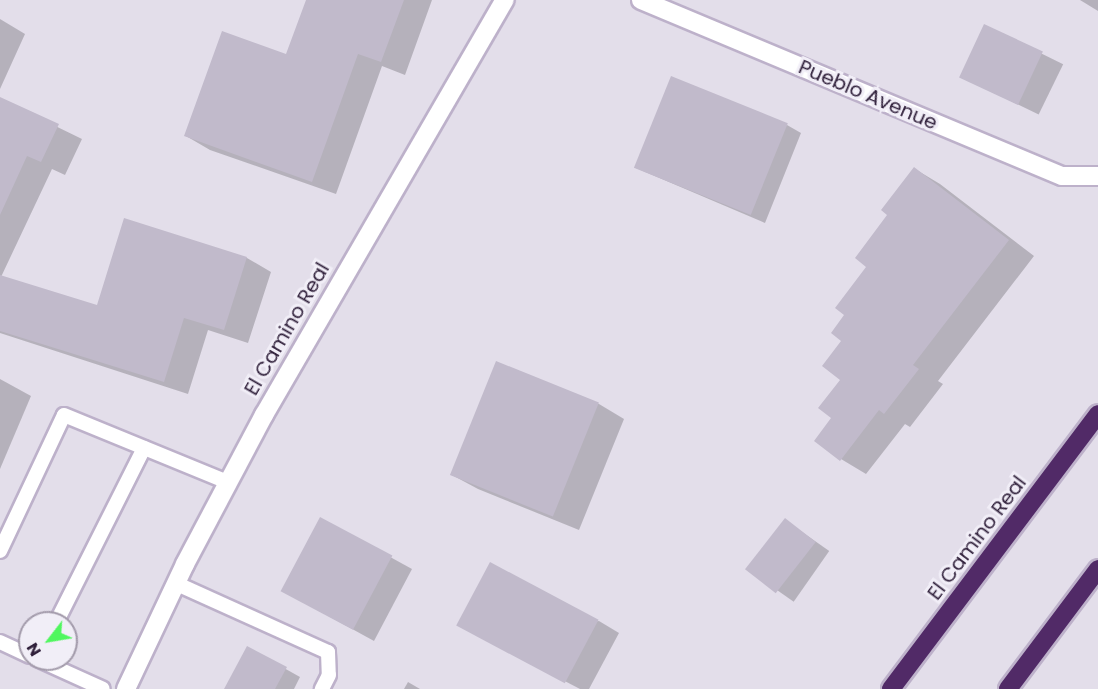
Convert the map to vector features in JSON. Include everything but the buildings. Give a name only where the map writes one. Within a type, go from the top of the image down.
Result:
[{"type":"highway","name":"El Camino Real","points":[[891,689],[1098,414]]},
{"type":"highway","points":[[1008,689],[1098,569]]},
{"type":"main road","name":"El Camino Real","points":[[126,689],[175,583],[227,482],[309,336],[505,0]]},
{"type":"main road","name":"Pueblo Avenue","points":[[641,0],[1062,176],[1098,176]]},
{"type":"lane","points":[[0,551],[64,415],[227,482]]},
{"type":"lane","points":[[62,611],[144,448]]},
{"type":"lane","points":[[175,583],[328,652],[329,675],[322,689]]},
{"type":"lane","points":[[0,642],[18,650]]},
{"type":"lane","points":[[63,671],[103,689]]}]
